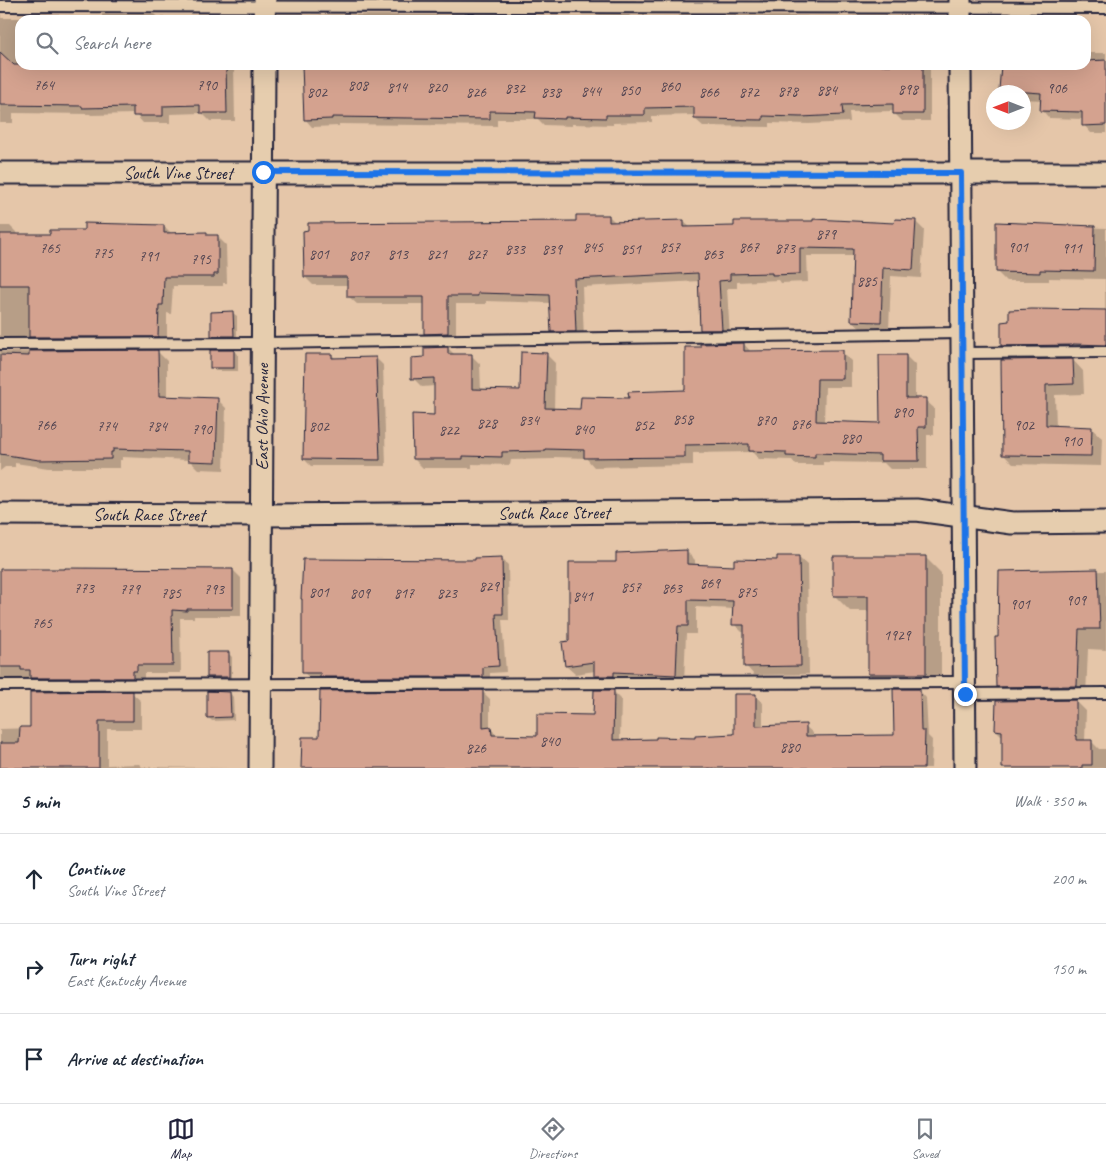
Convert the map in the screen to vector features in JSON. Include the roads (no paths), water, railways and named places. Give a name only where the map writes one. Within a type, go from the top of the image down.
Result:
[{"type":"street","name":"East Ohio Avenue","points":[[260,768],[263,515],[264,70]]},
{"type":"street","points":[[960,70],[965,516],[965,768]]},
{"type":"street","name":"South Vine Street","points":[[0,173],[1106,173]]},
{"type":"street","name":"South Race Street","points":[[0,514],[263,515],[917,510],[1012,523],[1106,522]]},
{"type":"lane","points":[[0,6],[265,9],[1106,8]]},
{"type":"lane","points":[[0,344],[962,343],[1106,352]]},
{"type":"lane","points":[[0,685],[261,684],[965,688],[1106,693]]}]
